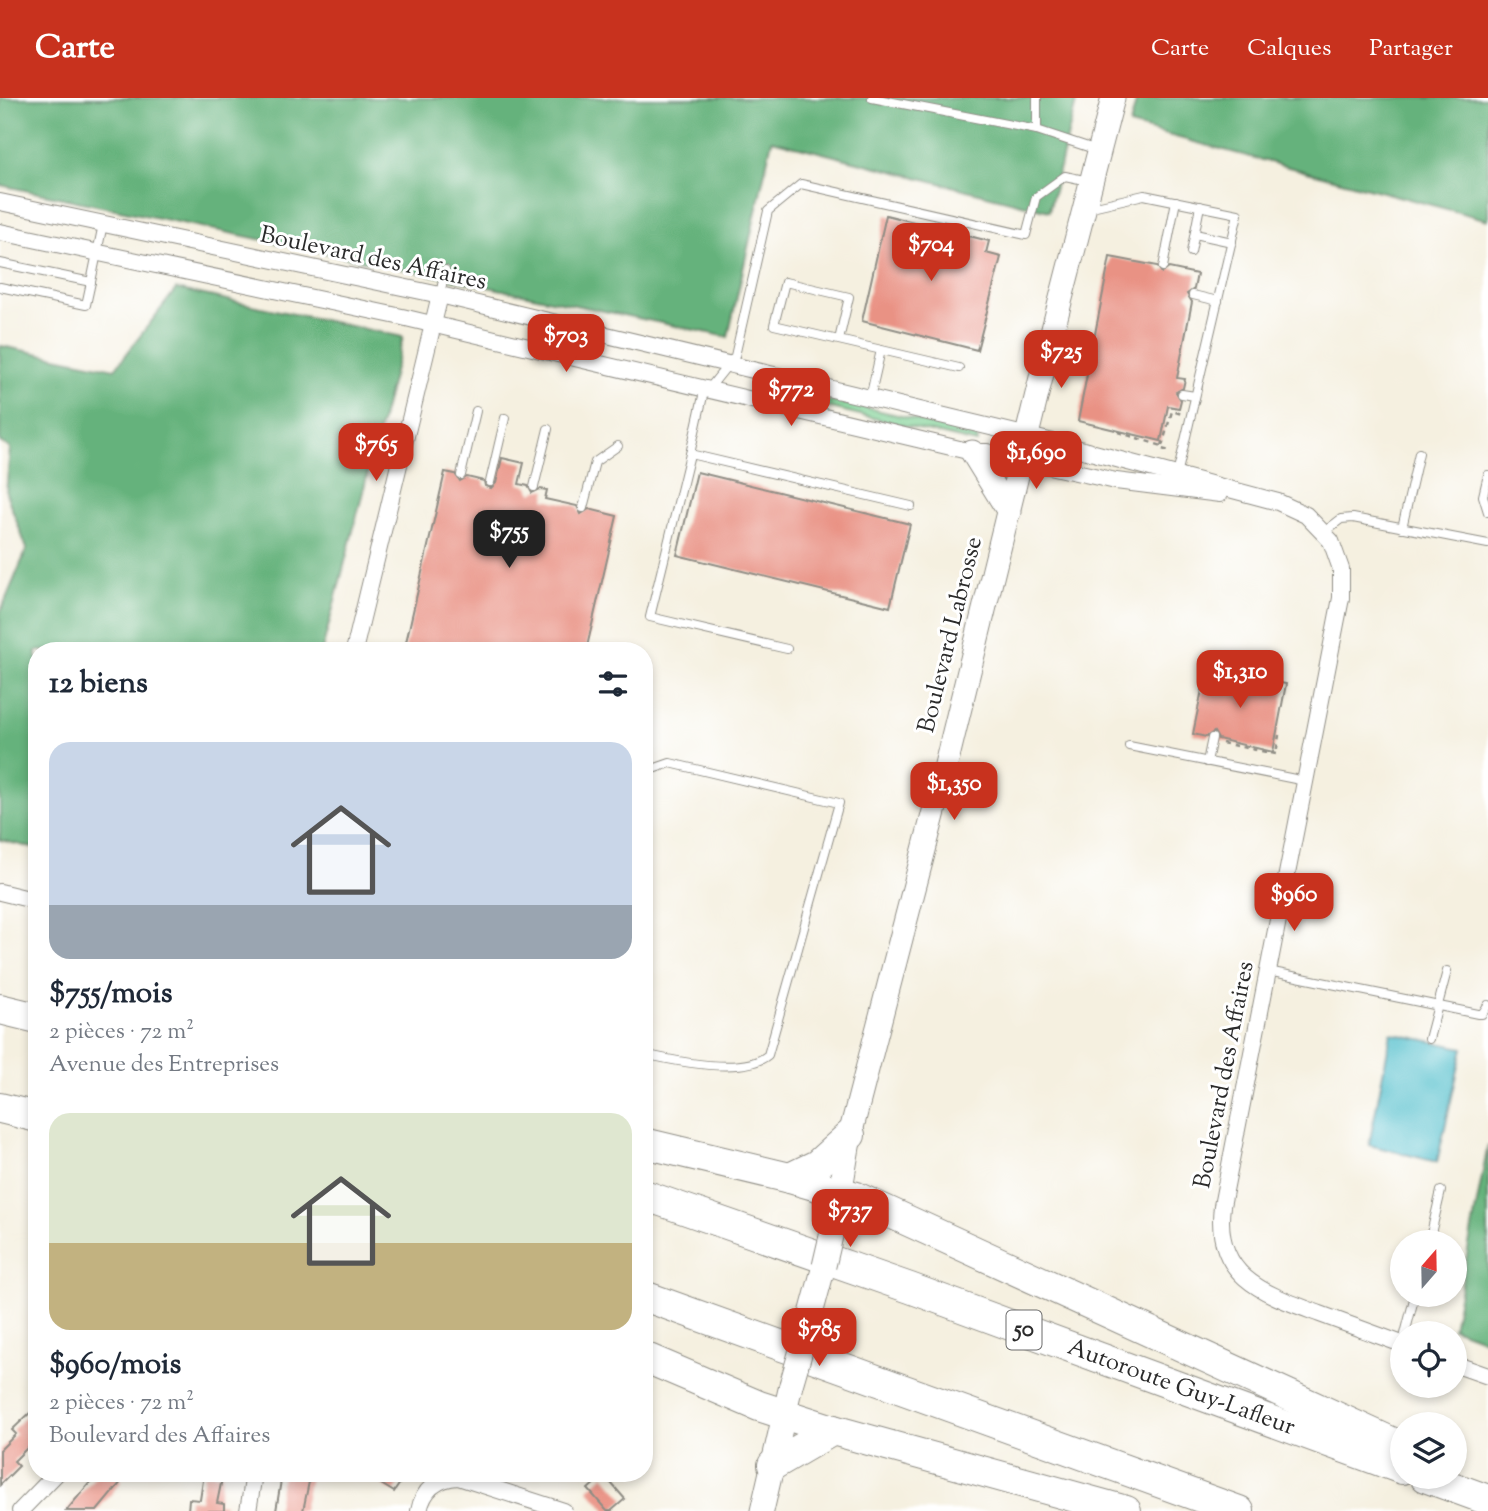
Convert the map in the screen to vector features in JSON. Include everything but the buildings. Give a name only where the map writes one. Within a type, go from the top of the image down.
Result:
[{"type":"highway","points":[[0,1009],[28,1016]]},
{"type":"highway","points":[[790,1178],[817,1165],[849,1135]]},
{"type":"highway","points":[[653,1145],[790,1178],[838,1205],[1390,1442]]},
{"type":"highway","name":"Autoroute Guy-Lafleur","points":[[653,1198],[910,1288],[1390,1465]]},
{"type":"highway","points":[[653,1299],[1239,1511]]},
{"type":"highway","points":[[653,1361],[785,1414],[833,1430],[1126,1511]]},
{"type":"highway","points":[[773,1465],[833,1430]]},
{"type":"highway","points":[[1467,1479],[1488,1489]]},
{"type":"highway","points":[[1458,1489],[1488,1500]]},
{"type":"street","name":"Boulevard Labrosse","points":[[762,1511],[791,1385],[838,1205],[849,1135],[1113,98]]},
{"type":"street","name":"Boulevard des Affaires","points":[[0,202],[440,295],[1027,436],[1176,481],[1264,498],[1298,510],[1324,531],[1339,558],[1342,589],[1222,1206],[1224,1246],[1240,1274],[1266,1294],[1390,1340]]},
{"type":"street","name":"Boulevard des Affaires","points":[[0,232],[433,324],[972,452],[987,452],[1108,479],[1176,481]]},
{"type":"street","points":[[356,642],[440,295]]},
{"type":"street","points":[[972,452],[1009,512]]},
{"type":"street","points":[[0,892],[28,899]]},
{"type":"street","points":[[1467,1369],[1488,1376]]},
{"type":"street","points":[[20,1511],[48,1482]]},
{"type":"street","points":[[248,1511],[253,1482]]},
{"type":"street","points":[[419,1511],[425,1493],[439,1482]]},
{"type":"street","points":[[474,1482],[564,1511]]},
{"type":"lane","points":[[872,98],[1037,130],[1100,151]]},
{"type":"lane","points":[[1037,98],[1037,130]]},
{"type":"lane","points":[[787,649],[650,617],[703,396],[735,356],[768,211],[801,184],[1026,235],[1036,197],[1065,176],[1092,182]]},
{"type":"lane","points":[[1087,205],[1096,206],[1144,195],[1238,214],[1176,481]]},
{"type":"lane","points":[[1163,267],[1176,201]]},
{"type":"lane","points":[[1191,252],[1200,206]]},
{"type":"lane","points":[[0,287],[86,305],[103,224]]},
{"type":"lane","points":[[1195,234],[1231,242]]},
{"type":"lane","points":[[0,263],[91,282]]},
{"type":"lane","points":[[440,295],[445,270]]},
{"type":"lane","points":[[839,340],[849,297],[785,282],[774,325],[959,368]]},
{"type":"lane","points":[[1193,295],[1218,300]]},
{"type":"lane","points":[[870,398],[881,350]]},
{"type":"lane","points":[[1182,394],[1195,396]]},
{"type":"lane","points":[[461,475],[476,411]]},
{"type":"lane","points":[[490,482],[505,418]]},
{"type":"lane","points":[[534,487],[548,429]]},
{"type":"lane","points":[[583,508],[595,462],[618,446]]},
{"type":"lane","points":[[1402,528],[1419,453]]},
{"type":"lane","points":[[690,454],[911,506]]},
{"type":"lane","points":[[1488,475],[1483,500],[1488,512]]},
{"type":"lane","points":[[1324,531],[1336,522],[1348,518],[1488,544]]},
{"type":"lane","points":[[1207,762],[1212,738]]},
{"type":"lane","points":[[1129,747],[1305,781]]},
{"type":"lane","points":[[653,769],[670,762],[839,803],[768,1055],[756,1061],[701,1066],[653,1056]]},
{"type":"lane","points":[[1268,971],[1478,1014],[1488,1005]]},
{"type":"lane","points":[[1429,1038],[1447,971]]},
{"type":"lane","points":[[1432,1230],[1441,1191]]},
{"type":"path","points":[[1175,452],[1161,449],[1172,411],[1183,414]]},
{"type":"path","points":[[1118,432],[1163,446]]},
{"type":"path","points":[[1230,745],[1276,754],[1279,735]]},
{"type":"green space","points":[[0,98],[1077,98],[1049,211],[772,140],[728,337],[0,185]]},
{"type":"green space","points":[[1137,98],[1488,98],[1488,220],[1130,125]]},
{"type":"green space","points":[[176,289],[403,337],[324,642],[28,642],[28,847],[0,840],[0,613],[27,549],[6,493],[10,448],[0,442],[0,349],[1,346],[115,369]]},
{"type":"green space","points":[[802,398],[847,404],[913,419],[978,438],[977,443],[802,401]]},
{"type":"green space","points":[[1488,1145],[1488,1341],[1467,1333],[1467,1321],[1454,1321],[1457,1307],[1467,1307],[1467,1255]]},
{"type":"water","points":[[1391,1033],[1463,1048],[1437,1162],[1369,1145]]}]
